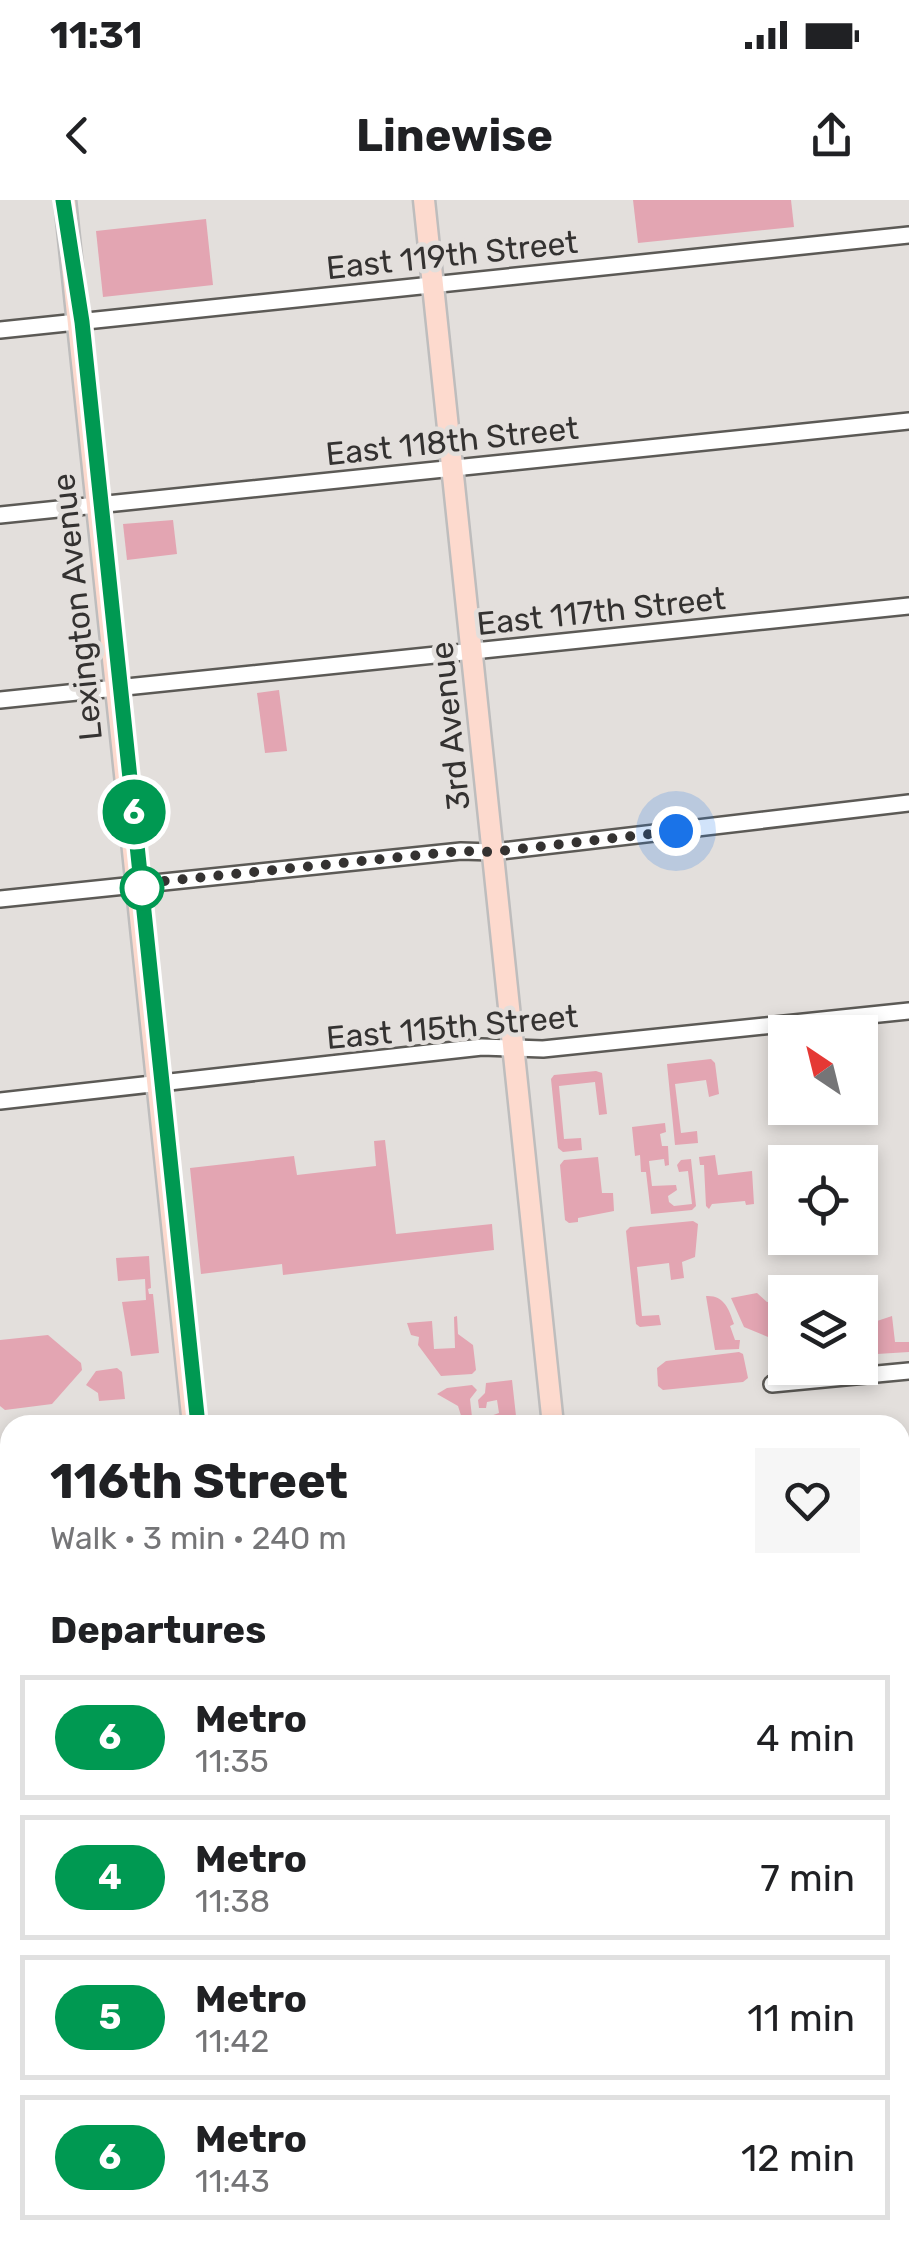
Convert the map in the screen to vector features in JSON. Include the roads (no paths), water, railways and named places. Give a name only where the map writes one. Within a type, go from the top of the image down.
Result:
[{"type":"main road","name":"Lexington Avenue","points":[[65,200],[192,1415]]},
{"type":"main road","name":"3rd Avenue","points":[[424,200],[552,1415]]},
{"type":"street","name":"East 119th Street","points":[[0,330],[909,234]]},
{"type":"street","name":"East 118th Street","points":[[0,515],[909,422]]},
{"type":"street","name":"East 117th Street","points":[[0,700],[909,606]]},
{"type":"street","points":[[0,899],[460,851],[492,852],[909,803]]},
{"type":"street","name":"East 115th Street","points":[[0,1102],[482,1047],[543,1049],[909,1011]]},
{"type":"street","points":[[878,1374],[909,1371]]},
{"type":"metro line","name":"6","points":[[63,200],[82,322],[197,1415]]}]
